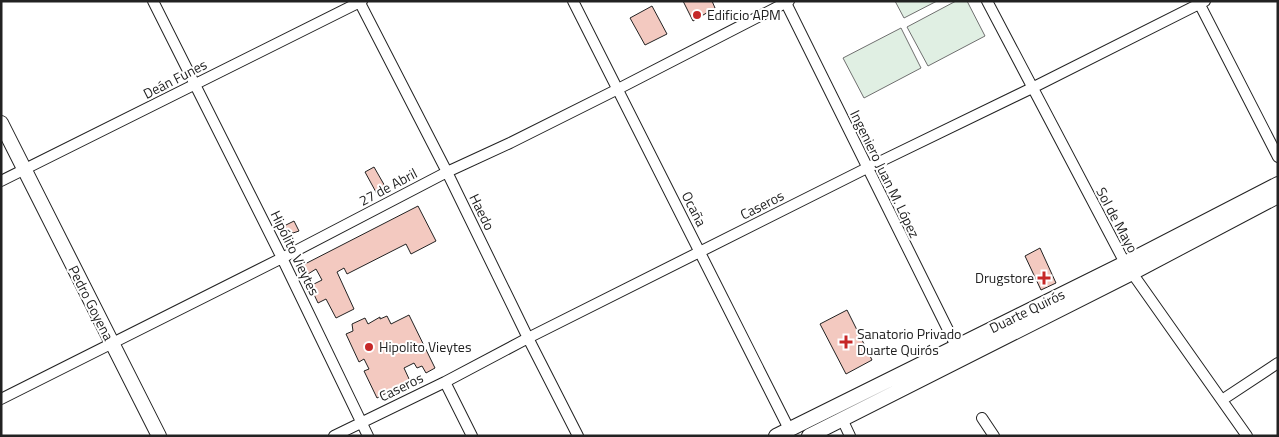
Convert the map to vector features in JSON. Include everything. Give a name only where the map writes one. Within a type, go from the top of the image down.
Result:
[{"type":"main road","name":"Pedro Goyena","points":[[1,123],[158,436]]},
{"type":"main road","name":"Duarte Quirós","points":[[1128,268],[1278,184]]},
{"type":"main road","name":"Duarte Quirós","points":[[776,436],[959,352],[1278,196]]},
{"type":"main road","name":"Duarte Quirós","points":[[809,436],[959,352]]},
{"type":"street","name":"Hipólito Vieytes","points":[[153,1],[282,258],[368,436]]},
{"type":"street","name":"Ocaña","points":[[573,1],[789,429]]},
{"type":"street","name":"Sol de Mayo","points":[[987,1],[1128,268],[1247,436]]},
{"type":"street","name":"Deán Funes","points":[[1,181],[360,2]]},
{"type":"street","name":"Haedo","points":[[360,2],[578,436]]},
{"type":"street","name":"27 de Abril","points":[[1,399],[282,258],[447,172],[618,90],[786,2]]},
{"type":"street","name":"Ingeniero Juan M. López","points":[[786,2],[959,352]]},
{"type":"street","name":"Caseros","points":[[334,436],[1201,2]]},
{"type":"street","points":[[1201,2],[1278,157]]},
{"type":"street","points":[[1222,400],[1278,363]]},
{"type":"street","points":[[445,382],[472,436]]},
{"type":"street","points":[[982,418],[994,436]]},
{"type":"street","points":[[842,419],[850,436]]},
{"type":"green space","points":[[895,1],[937,1],[904,18]]},
{"type":"green space","points":[[956,1],[967,1],[985,36],[928,66],[907,27]]},
{"type":"green space","points":[[901,28],[921,68],[864,98],[843,58]]},
{"type":"building","name":"Edificio APM","points":[[683,1],[712,1],[715,8],[693,21]]},
{"type":"building","points":[[652,6],[667,34],[645,45],[630,18]]},
{"type":"building","points":[[374,167],[386,188],[377,194],[365,172]]},
{"type":"building","points":[[418,206],[436,241],[411,254],[406,244],[347,274],[344,268],[337,272],[354,309],[336,318],[326,299],[318,303],[310,286],[322,280],[316,269],[308,274],[303,265]]},
{"type":"building","points":[[294,221],[299,231],[293,233],[291,231],[286,234],[282,227]]},
{"type":"building","points":[[1040,248],[1056,283],[1041,290],[1025,256]]},
{"type":"building","name":"Sanatorio Privado Duarte Quirós","points":[[847,310],[872,360],[846,374],[820,324]]},
{"type":"building","points":[[409,315],[435,368],[426,373],[422,366],[417,368],[414,363],[404,368],[410,381],[377,398],[364,371],[369,369],[364,359],[359,362],[346,334],[353,331],[352,324],[365,318],[368,324],[380,317],[380,319],[387,316],[391,324]]},
{"type":"place","name":"Edificio APM","points":[[697,15]]},
{"type":"place","name":"Drugstore","points":[[1044,278]]},
{"type":"place","name":"Sanatorio Privado Duarte Quirós","points":[[846,342]]},
{"type":"place","name":"Hipolito Vieytes","points":[[369,347]]}]
